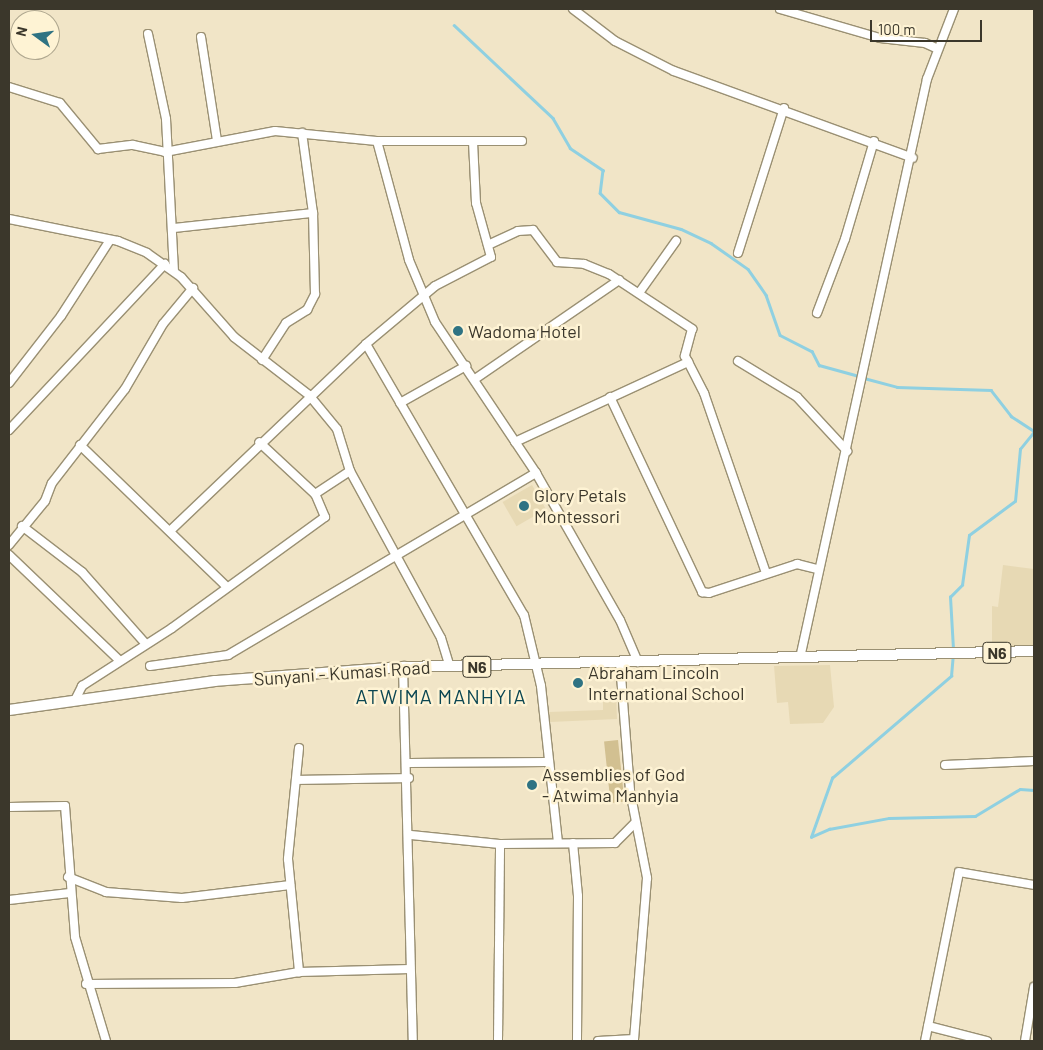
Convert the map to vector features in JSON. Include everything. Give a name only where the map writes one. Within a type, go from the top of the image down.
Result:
[{"type":"main road","name":"Sunyani - Kumasi Road","points":[[9,710],[215,681],[403,667],[537,666],[959,655],[1034,651]]},
{"type":"street","points":[[573,9],[646,58],[874,141],[913,158]]},
{"type":"street","points":[[780,9],[880,38],[925,43],[938,48]]},
{"type":"street","points":[[800,658],[818,569],[847,451],[913,158],[927,79],[954,9]]},
{"type":"street","points":[[148,34],[160,80],[165,152],[174,228],[174,270]]},
{"type":"street","points":[[201,37],[217,140]]},
{"type":"street","points":[[9,87],[60,103],[96,148],[133,145],[165,152],[264,131],[377,141],[522,141]]},
{"type":"street","points":[[738,253],[784,108]]},
{"type":"street","points":[[262,360],[286,323],[312,302],[313,213],[302,133]]},
{"type":"street","points":[[377,141],[395,214],[424,300],[514,442],[536,473],[620,620],[638,662]]},
{"type":"street","points":[[172,529],[259,442],[366,344],[424,300],[444,280],[489,261],[492,254],[476,203],[473,141]]},
{"type":"street","points":[[817,313],[874,141]]},
{"type":"street","points":[[174,228],[313,213]]},
{"type":"street","points":[[9,219],[136,247],[165,264],[193,288],[234,337],[309,395],[337,429],[350,470],[398,555],[441,638],[450,667]]},
{"type":"street","points":[[488,245],[518,231],[533,230],[557,262],[584,264],[619,280],[692,329],[685,350],[688,362],[704,393],[766,572]]},
{"type":"street","points":[[9,383],[61,316],[110,240]]},
{"type":"street","points":[[639,293],[676,241]]},
{"type":"street","points":[[9,430],[165,264]]},
{"type":"street","points":[[475,379],[619,280]]},
{"type":"street","points":[[9,545],[22,526],[45,501],[80,445],[125,389],[163,324],[193,288]]},
{"type":"street","points":[[366,344],[524,615],[527,642],[537,666],[558,842]]},
{"type":"street","points":[[738,361],[797,397],[847,451]]},
{"type":"street","points":[[514,442],[688,362]]},
{"type":"street","points":[[400,403],[466,366]]},
{"type":"street","points":[[610,397],[702,592],[709,593],[766,572],[797,564],[818,569]]},
{"type":"street","points":[[75,700],[82,686],[146,644],[225,585],[325,517],[315,494],[259,442]]},
{"type":"street","points":[[80,445],[172,529],[225,585]]},
{"type":"street","points":[[315,494],[350,470]]},
{"type":"street","points":[[150,666],[228,655],[536,473]]},
{"type":"street","points":[[22,526],[82,572],[146,644]]},
{"type":"street","points":[[9,555],[120,661]]},
{"type":"street","points":[[598,1041],[634,1040],[647,878],[635,823],[620,663]]},
{"type":"street","points":[[403,667],[411,835],[410,969],[413,1041]]},
{"type":"street","points":[[299,748],[298,780],[289,836],[290,885],[299,972]]},
{"type":"street","points":[[945,765],[1034,761]]},
{"type":"street","points":[[409,763],[547,762]]},
{"type":"street","points":[[298,780],[409,778]]},
{"type":"street","points":[[9,807],[65,806],[70,893],[86,984],[106,1041]]},
{"type":"street","points":[[411,835],[500,844],[615,843],[635,823]]},
{"type":"street","points":[[572,843],[578,896],[577,1041]]},
{"type":"street","points":[[498,1041],[500,844]]},
{"type":"street","points":[[925,1041],[959,872],[1034,885]]},
{"type":"street","points":[[68,877],[106,892],[182,898],[290,885]]},
{"type":"street","points":[[9,900],[70,893]]},
{"type":"street","points":[[86,984],[235,983],[299,972],[410,969]]},
{"type":"street","points":[[1025,1041],[1034,987]]},
{"type":"street","points":[[928,1026],[987,1041]]},
{"type":"shaded area","name":"Glory Petals Montessori","points":[[532,485],[546,509],[517,526],[503,502]]},
{"type":"shaded area","points":[[1003,565],[1034,569],[1034,647],[992,648],[992,606],[998,607]]},
{"type":"shaded area","points":[[830,665],[834,707],[823,723],[790,724],[788,702],[777,703],[774,666]]},
{"type":"shaded area","points":[[616,691],[617,719],[550,722],[549,712],[603,710],[603,692]]},
{"type":"shaded area","points":[[618,740],[624,802],[611,803],[604,741]]},
{"type":"waterway","points":[[454,25],[553,118],[570,148],[603,170],[600,193],[619,212],[681,229],[711,243],[748,269],[766,295],[780,335],[812,351],[819,365],[859,376]]},
{"type":"waterway","points":[[864,378],[897,387],[991,390],[1011,416],[1034,431]]},
{"type":"waterway","points":[[953,649],[950,597],[962,585],[969,535],[1015,501],[1020,449],[1034,432]]},
{"type":"waterway","points":[[811,837],[832,778],[951,676],[953,655]]},
{"type":"waterway","points":[[811,837],[829,829],[889,818],[975,816],[1020,789],[1034,790]]},
{"type":"place","name":"Wadoma Hotel","points":[[458,331]]},
{"type":"place","name":"Glory Petals Montessori","points":[[524,506]]},
{"type":"place","name":"Abraham Lincoln International School","points":[[578,683]]},
{"type":"place","name":"Assemblies of God - Atwima Manhyia","points":[[532,785]]},
{"type":"district","name":"ATWIMA MANHYIA","points":[[441,696]]}]
